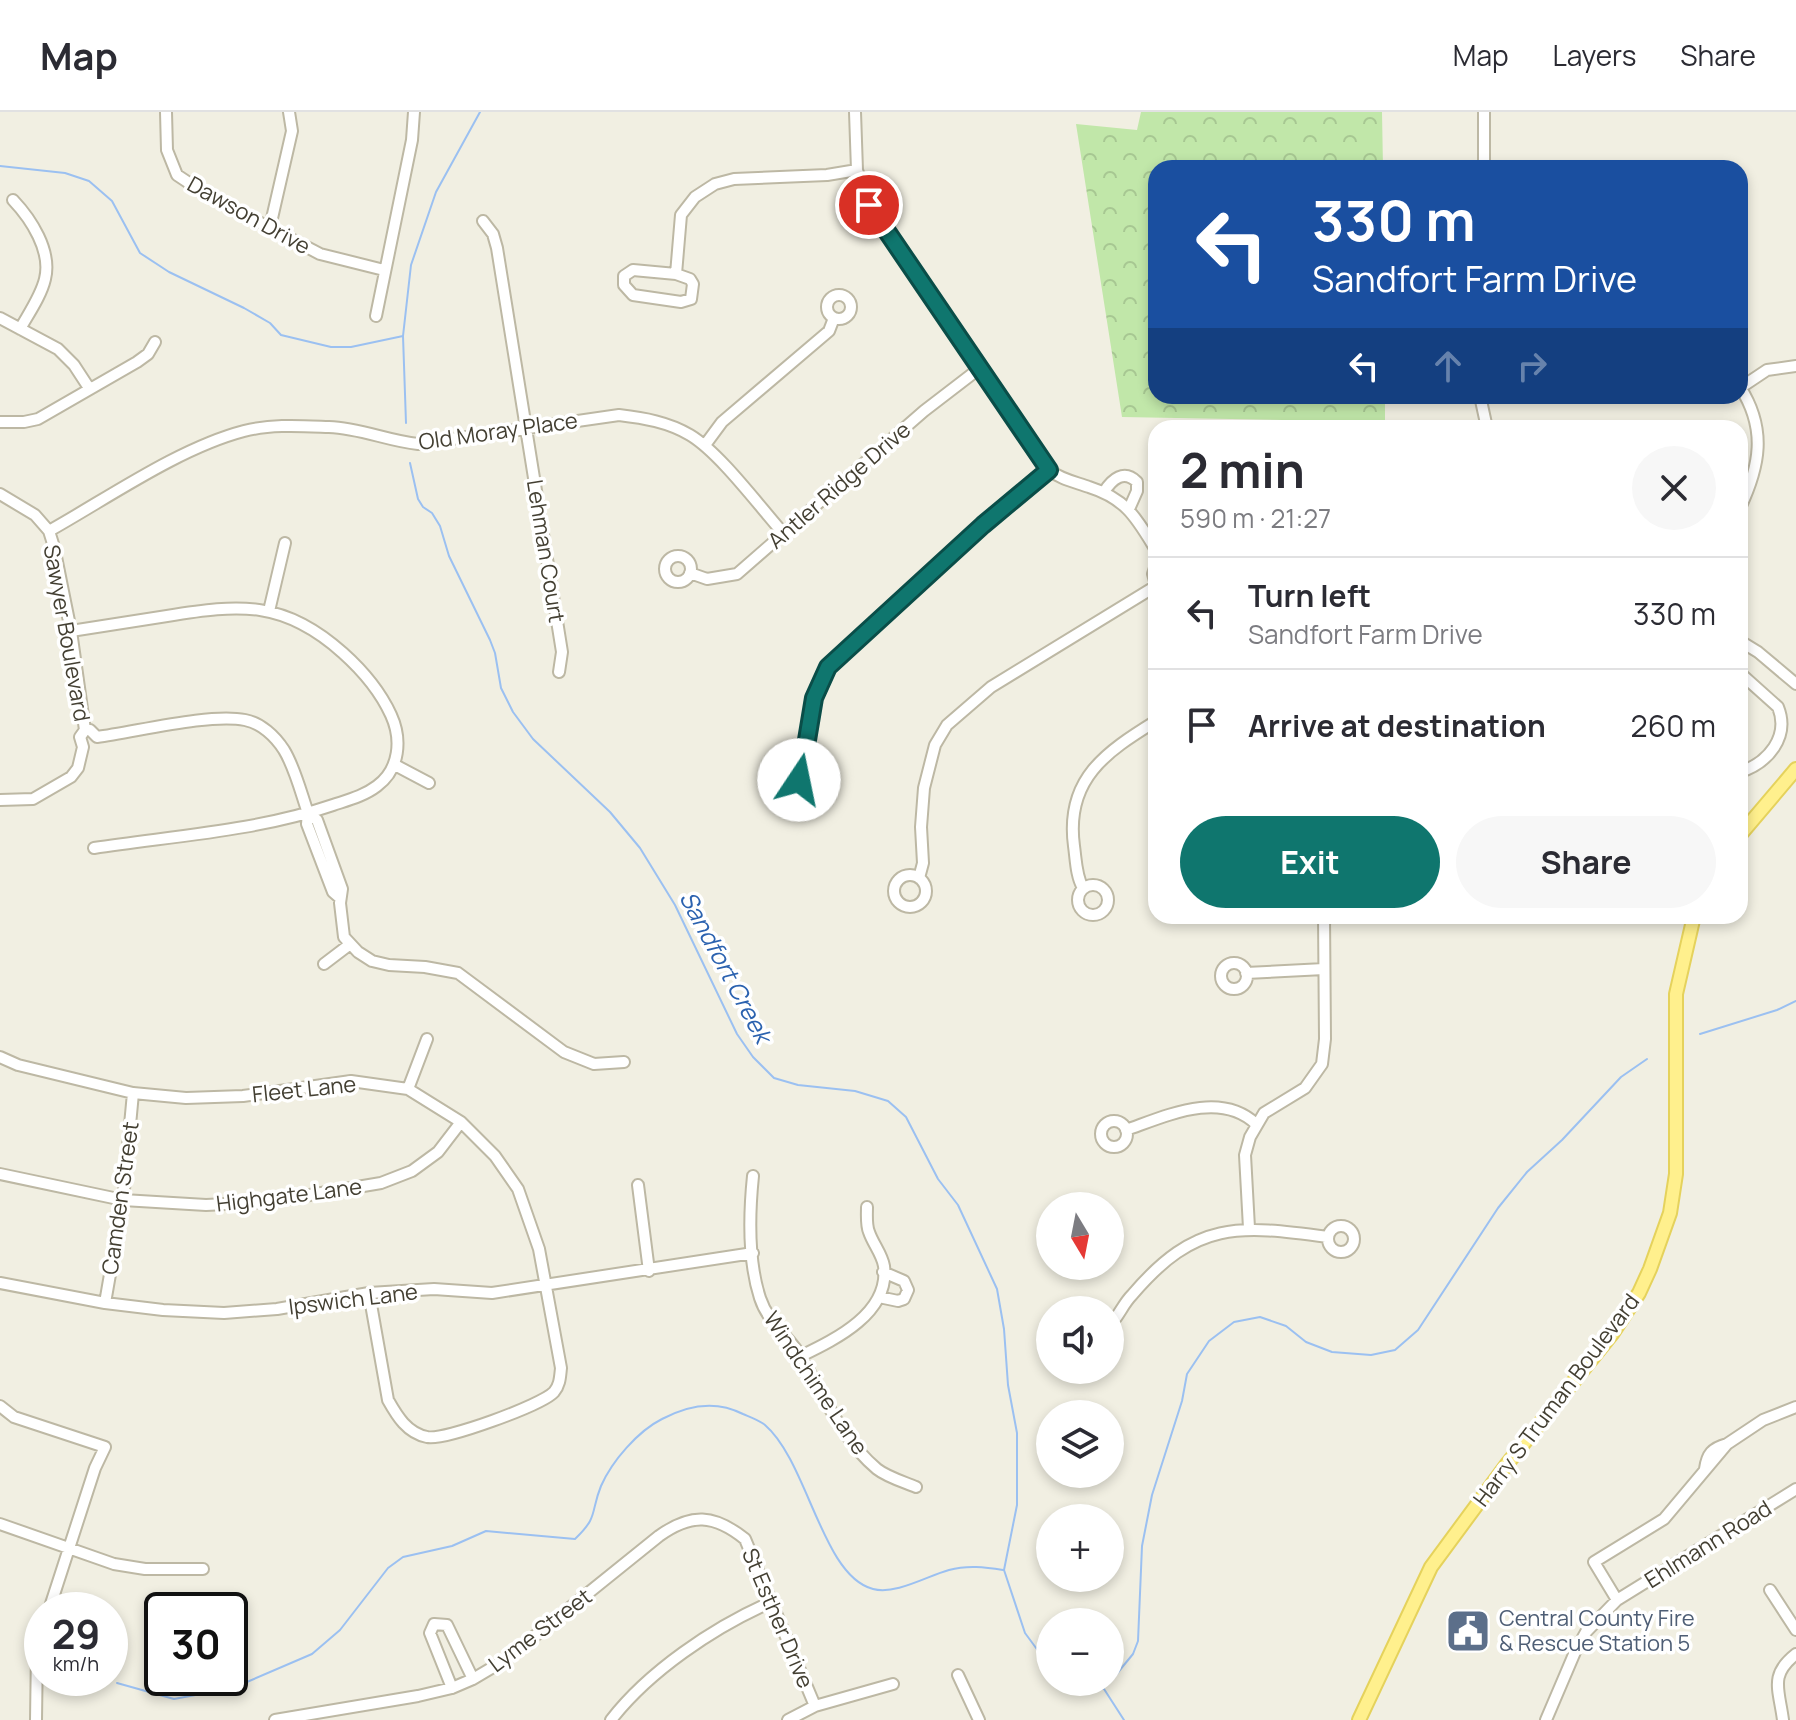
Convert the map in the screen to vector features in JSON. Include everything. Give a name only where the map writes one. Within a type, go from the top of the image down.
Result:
[{"type":"main road","points":[[1748,826],[1796,769]]},
{"type":"main road","name":"Harry S Truman Boulevard","points":[[1359,1720],[1431,1567],[1507,1464],[1612,1334],[1639,1293],[1650,1269],[1670,1213],[1676,1174],[1676,994],[1692,924]]},
{"type":"street","name":"Dawson Drive","points":[[166,112],[167,150],[177,175],[207,195],[320,254],[384,270]]},
{"type":"street","points":[[270,227],[292,131],[289,112]]},
{"type":"street","points":[[376,316],[412,140],[414,112]]},
{"type":"street","points":[[855,112],[857,170],[869,205],[1049,470],[1066,480],[1104,492],[1129,509],[1148,538]]},
{"type":"street","points":[[1484,112],[1484,160]]},
{"type":"street","points":[[676,274],[681,215],[695,197],[715,184],[734,179],[827,175],[857,170]]},
{"type":"street","points":[[13,200],[31,221],[44,252],[47,273],[45,283],[20,329]]},
{"type":"street","name":"Lehman Court","points":[[483,221],[493,234],[497,248],[562,652],[559,672]]},
{"type":"street","points":[[633,270],[676,274],[690,279],[693,284],[693,296],[688,302],[633,295],[624,285],[624,276],[633,270]]},
{"type":"street","points":[[0,318],[67,356],[89,388]]},
{"type":"street","points":[[705,445],[722,422],[829,331],[834,318]]},
{"type":"street","points":[[0,422],[38,419],[137,362],[148,354],[155,342]]},
{"type":"street","points":[[1748,383],[1767,370],[1796,366]]},
{"type":"street","name":"Antler Ridge Drive","points":[[690,573],[707,579],[737,574],[924,411],[980,368]]},
{"type":"street","points":[[1748,404],[1758,452],[1756,470],[1748,489]]},
{"type":"street","name":"Old Moray Place","points":[[49,531],[216,439],[247,430],[287,426],[333,427],[359,431],[392,442],[418,444],[619,415],[669,425],[705,445],[784,534]]},
{"type":"street","points":[[797,773],[810,729],[814,698],[828,667],[983,525],[1049,470]]},
{"type":"street","points":[[1104,492],[1117,477],[1132,477],[1137,482],[1137,491],[1129,509]]},
{"type":"street","name":"Sawyer Boulevard","points":[[0,494],[35,515],[49,531],[71,631],[85,730],[80,737],[83,747],[78,768],[71,777],[33,799],[0,800]]},
{"type":"street","points":[[269,611],[285,543]]},
{"type":"street","points":[[919,878],[923,863],[921,827],[924,788],[935,745],[947,725],[991,687],[1148,590]]},
{"type":"street","points":[[71,631],[228,607],[269,611],[325,636],[357,665],[384,700],[398,743],[395,765],[379,785],[308,813],[258,824],[94,848]]},
{"type":"street","points":[[1748,646],[1795,685]]},
{"type":"street","points":[[1748,680],[1778,707],[1781,734],[1776,746],[1757,765],[1748,769]]},
{"type":"street","points":[[85,730],[90,730],[97,737],[220,719],[245,720],[259,725],[271,734],[284,751],[308,813],[307,824],[333,892],[340,898],[344,937],[349,945],[372,961],[458,973],[564,1052],[594,1064],[624,1062]]},
{"type":"street","points":[[1083,888],[1078,880],[1073,837],[1074,814],[1085,781],[1109,751],[1148,726]]},
{"type":"street","name":"Sawyer Boulevard","points":[[83,747],[91,745],[97,737]]},
{"type":"street","points":[[395,765],[429,783]]},
{"type":"street","points":[[1249,1228],[1245,1155],[1256,1124],[1264,1113],[1305,1088],[1322,1064],[1325,1039],[1324,924]]},
{"type":"street","points":[[324,964],[349,945]]},
{"type":"street","points":[[1246,973],[1324,969]]},
{"type":"street","points":[[408,1089],[427,1039]]},
{"type":"street","name":"Fleet Lane","points":[[0,1057],[18,1065],[133,1093],[186,1098],[243,1096],[351,1081],[408,1089],[461,1122],[495,1156],[518,1189],[539,1249],[561,1368],[559,1384],[553,1393],[536,1404],[440,1438],[429,1438],[408,1429],[388,1400],[369,1293]]},
{"type":"street","name":"Camden Street","points":[[105,1303],[123,1200],[133,1093]]},
{"type":"street","points":[[1126,1130],[1215,1106],[1241,1113],[1256,1124]]},
{"type":"street","name":"Highgate Lane","points":[[0,1174],[123,1200],[206,1205],[268,1202],[381,1183],[412,1171],[438,1152],[461,1122]]},
{"type":"street","name":"Windchime Lane","points":[[753,1176],[753,1253],[761,1301],[778,1330],[801,1356],[857,1448],[879,1470],[916,1487]]},
{"type":"street","points":[[638,1185],[649,1271]]},
{"type":"street","points":[[801,1356],[829,1343],[862,1318],[879,1297],[883,1272],[879,1251],[868,1229],[867,1207]]},
{"type":"street","points":[[1124,1305],[1172,1256],[1208,1236],[1249,1228],[1328,1237]]},
{"type":"street","name":"Ipswich Lane","points":[[0,1283],[105,1303],[163,1310],[235,1312],[277,1309],[369,1293],[434,1289],[492,1293],[753,1253]]},
{"type":"street","points":[[879,1297],[898,1301],[904,1299],[908,1290],[904,1281],[883,1272]]},
{"type":"street","points":[[0,1406],[14,1417],[105,1447],[55,1592]]},
{"type":"street","points":[[1617,1600],[1594,1562],[1664,1519],[1727,1444],[1763,1420],[1796,1407]]},
{"type":"street","name":"Ehlmann Road","points":[[1546,1720],[1586,1632],[1617,1600],[1796,1490]]},
{"type":"street","name":"St Esther Drive","points":[[692,1519],[720,1522],[745,1539],[760,1570],[769,1603],[815,1706]]},
{"type":"street","name":"Lyme Street","points":[[275,1720],[418,1696],[473,1679],[505,1660],[668,1529],[692,1519]]},
{"type":"street","points":[[0,1524],[114,1564],[145,1569],[203,1569]]},
{"type":"street","points":[[1770,1590],[1796,1630]]},
{"type":"street","points":[[611,1720],[636,1693],[698,1641],[731,1620],[769,1603]]},
{"type":"street","points":[[452,1688],[430,1633],[434,1624],[447,1625],[473,1679]]},
{"type":"street","points":[[1783,1720],[1777,1680],[1781,1666],[1796,1654]]},
{"type":"street","points":[[958,1675],[979,1720]]},
{"type":"street","points":[[788,1720],[815,1706],[893,1684]]},
{"type":"street","points":[[36,1696],[36,1720]]},
{"type":"green space","points":[[1141,112],[1382,112],[1383,160],[1148,160],[1148,404],[1385,404],[1385,420],[1122,417],[1076,124],[1137,130]]},
{"type":"waterway","name":"Sandfort Creek","points":[[406,423],[403,336],[411,265],[436,192],[480,112]]},
{"type":"waterway","points":[[0,166],[65,173],[89,181],[112,201],[140,253],[169,272],[270,323],[281,335],[331,347],[351,347],[403,336]]},
{"type":"waterway","name":"Sandfort Creek","points":[[410,463],[418,499],[440,526],[449,556],[490,640],[501,688],[513,712],[533,739],[610,812],[640,848],[675,905],[737,1034],[753,1057],[774,1078],[798,1085],[855,1091],[888,1101],[906,1117],[938,1179],[958,1205],[997,1289],[1017,1433],[1017,1505],[1004,1570],[1025,1633],[1036,1648]]},
{"type":"waterway","points":[[1700,1034],[1796,1001]]},
{"type":"waterway","points":[[1124,1665],[1138,1641],[1142,1546],[1152,1495],[1182,1401],[1187,1374],[1209,1341],[1234,1322],[1260,1317],[1286,1326],[1306,1342],[1332,1352],[1371,1355],[1395,1350],[1418,1330],[1498,1208],[1527,1172],[1621,1077],[1647,1059]]},
{"type":"waterway","points":[[128,1686],[174,1699],[233,1688],[312,1654],[340,1630],[388,1568],[403,1557],[452,1546],[486,1531],[575,1539],[591,1519],[601,1486],[627,1448],[662,1419],[702,1406],[723,1407],[757,1420],[780,1442],[828,1541],[855,1580],[882,1590],[901,1587],[956,1568],[1003,1570]]},
{"type":"waterway","name":"Sandfort Creek","points":[[1109,1696],[1124,1720]]},
{"type":"place","name":"Central County Fire & Rescue Station 5","points":[[1468,1631]]},
{"type":"route","points":[[799,780],[797,773],[812,718],[814,698],[828,667],[983,525],[1049,470],[869,205]]}]
